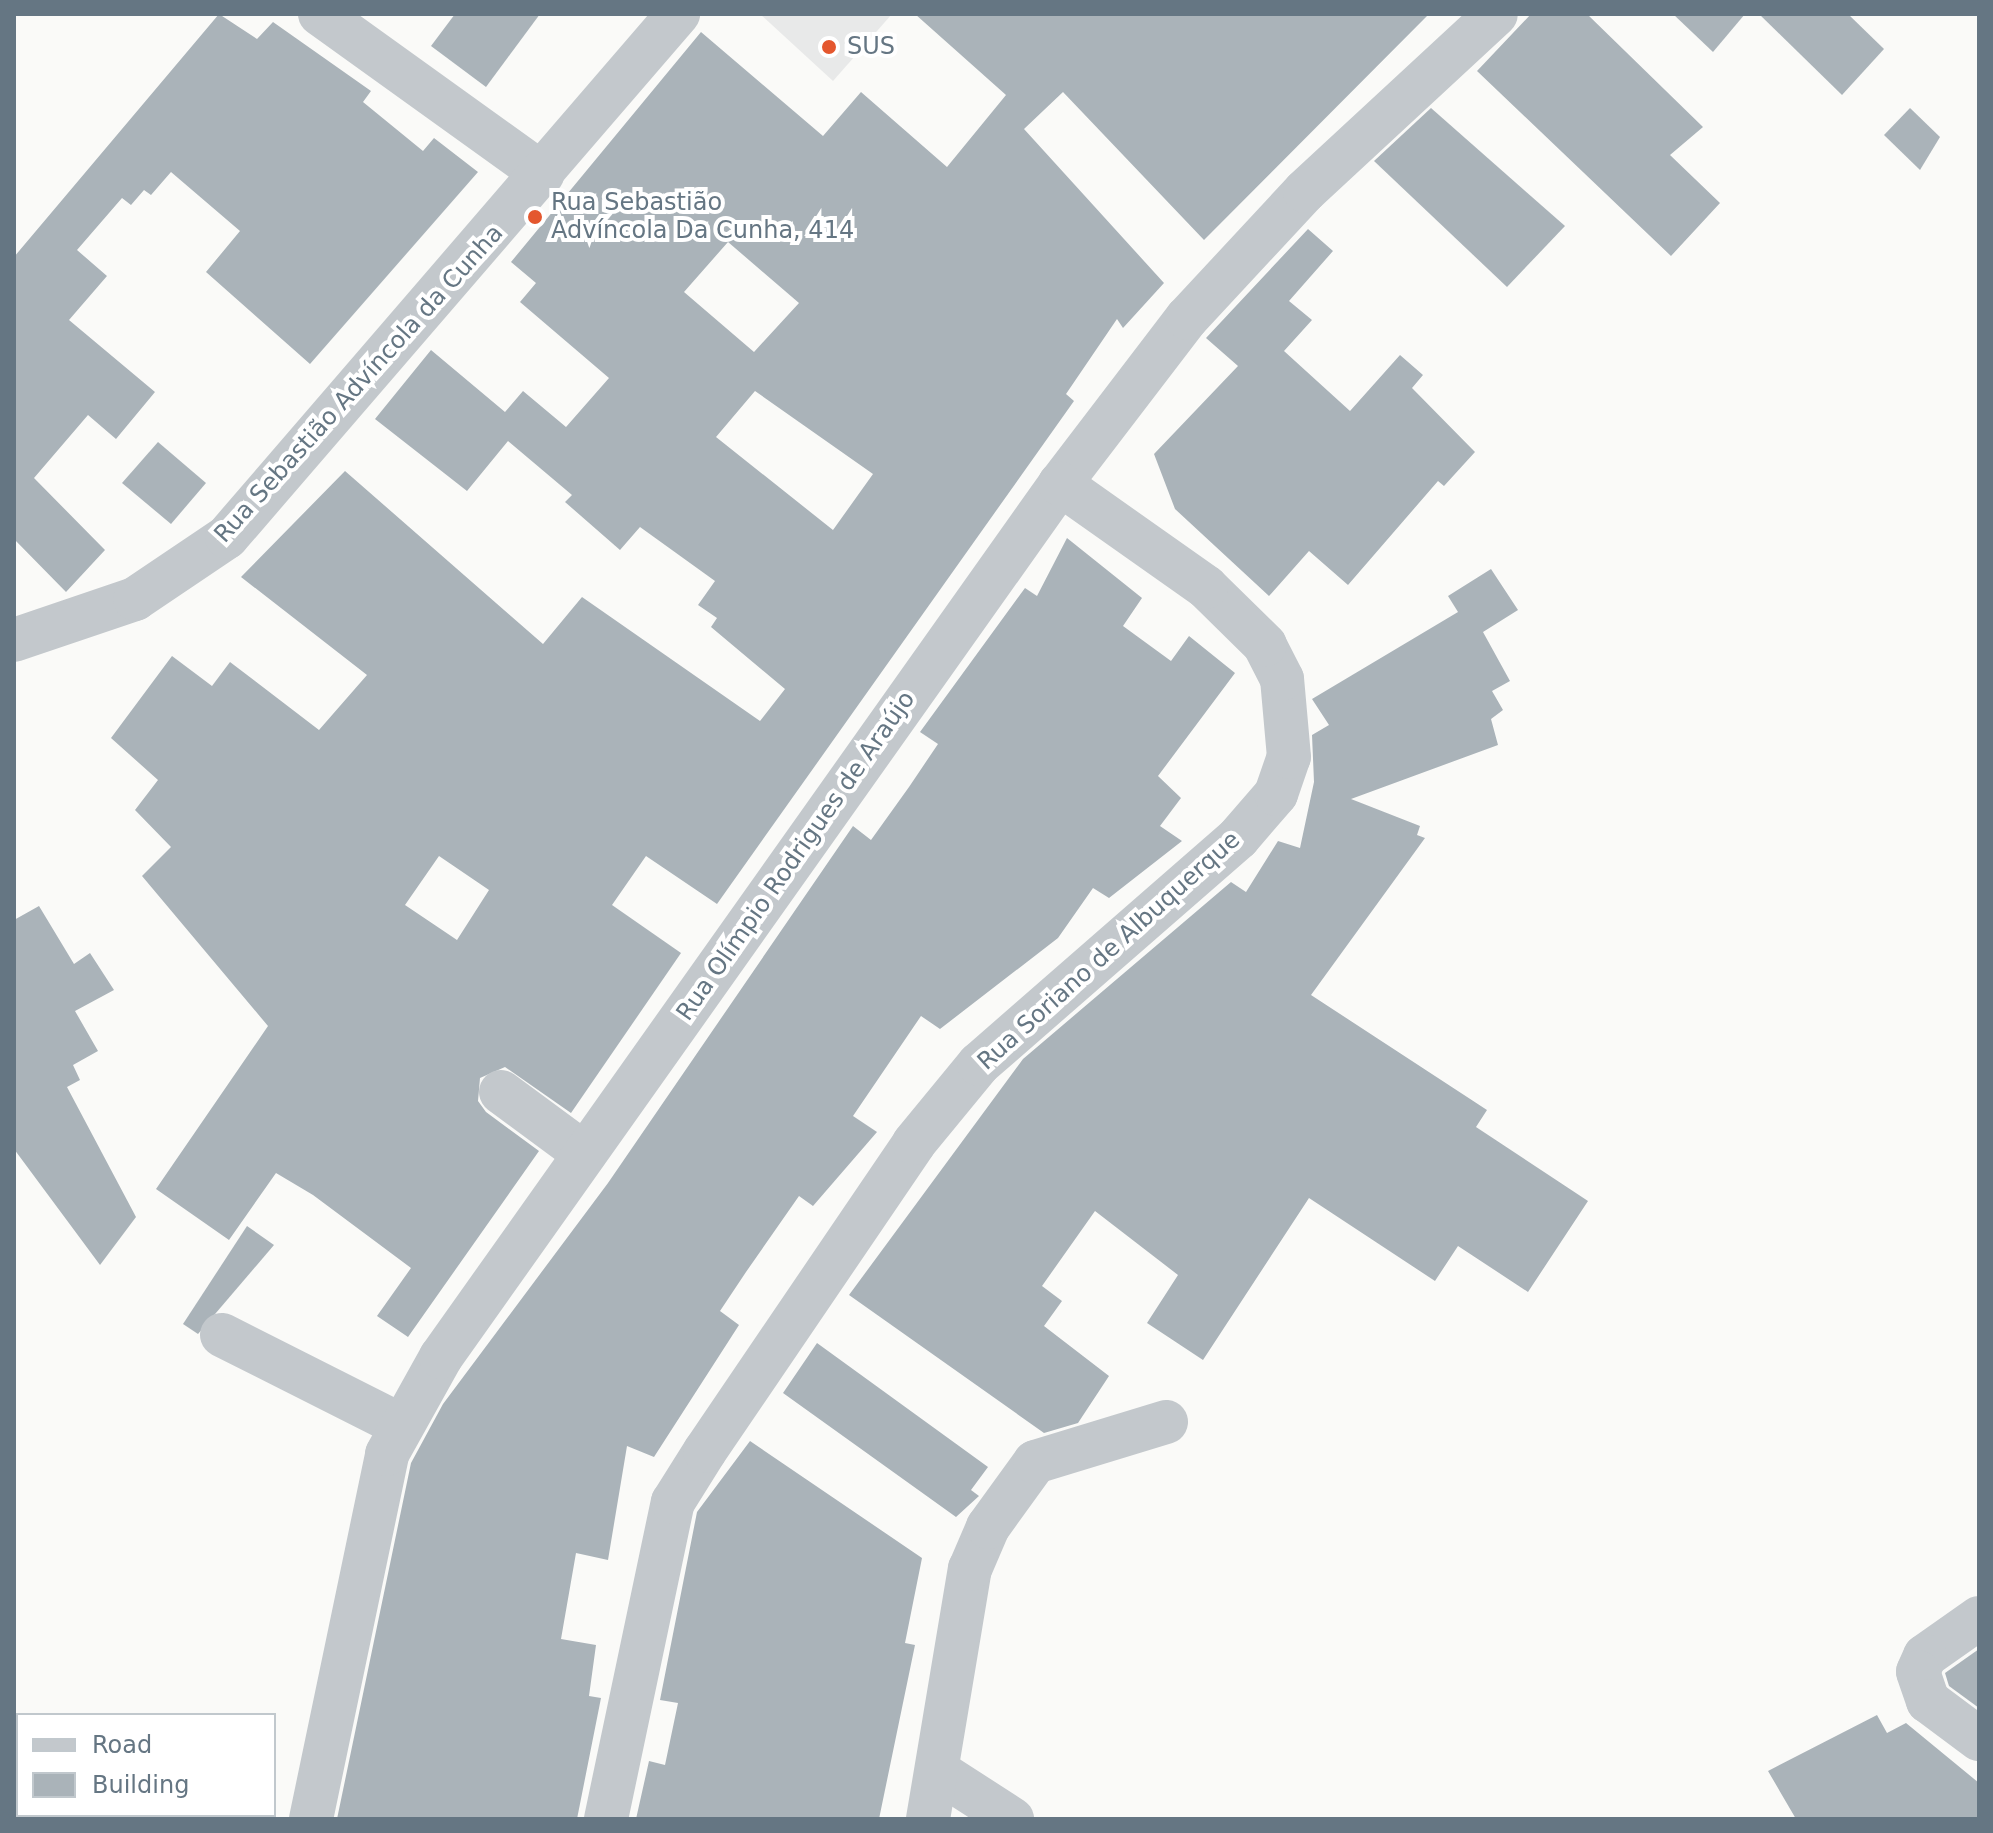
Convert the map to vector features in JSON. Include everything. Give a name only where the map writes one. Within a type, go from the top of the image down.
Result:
[{"type":"street","points":[[320,14],[543,174]]},
{"type":"street","name":"Rua Sebastião Advíncola da Cunha","points":[[14,640],[135,599],[227,537],[678,14]]},
{"type":"street","name":"Rua Olímpio Rodrigues de Araújo","points":[[311,1819],[371,1515],[400,1425],[585,1154],[1060,484],[1198,307],[1305,191],[1496,14]]},
{"type":"street","name":"Rua Soriano de Albuquerque","points":[[606,1819],[673,1502],[705,1451],[914,1143],[979,1064],[1238,838],[1276,794],[1289,757],[1282,679],[1265,645],[1206,587],[1060,484]]},
{"type":"street","points":[[501,1092],[585,1154]]},
{"type":"street","points":[[222,1335],[400,1425]]},
{"type":"street","points":[[928,1819],[939,1772],[970,1569],[988,1527],[1035,1462],[1166,1422]]},
{"type":"street","points":[[1973,1734],[1928,1701],[1918,1672],[1925,1656],[1979,1618]]},
{"type":"street","points":[[939,1772],[1012,1819]]},
{"type":"shaded area","name":"SUS","points":[[760,14],[892,14],[833,81]]},
{"type":"building","points":[[219,14],[257,39],[273,22],[371,91],[363,102],[423,151],[434,138],[478,172],[310,364],[206,272],[240,231],[171,172],[151,195],[144,190],[131,205],[122,198],[77,250],[107,276],[69,320],[155,392],[116,439],[88,415],[34,478],[105,550],[66,592],[14,539],[14,257]]},
{"type":"building","points":[[455,14],[540,14],[486,87],[431,46]]},
{"type":"building","points":[[915,14],[1429,14],[1204,240],[1063,92],[1024,129],[1164,283],[1123,328],[1117,319],[1066,394],[1074,401],[717,904],[646,856],[612,905],[681,953],[571,1113],[505,1067],[480,1078],[478,1101],[486,1112],[539,1151],[408,1337],[377,1316],[411,1268],[313,1195],[276,1173],[229,1240],[156,1189],[268,1026],[142,876],[171,847],[135,810],[158,780],[111,738],[172,656],[212,686],[230,662],[319,730],[367,675],[241,577],[345,471],[543,644],[582,597],[760,721],[785,689],[711,627],[717,618],[698,605],[715,581],[640,527],[620,550],[565,502],[572,495],[508,441],[467,491],[375,419],[431,350],[505,412],[523,391],[566,427],[609,378],[520,302],[536,283],[511,262],[701,32],[823,136],[861,92],[947,167],[1006,95]],"holes":[[[728,242],[799,303],[754,352],[684,292]],[[755,391],[873,474],[833,530],[716,437]],[[439,856],[489,890],[457,940],[405,905]]]},
{"type":"building","points":[[1531,14],[1587,14],[1703,127],[1670,155],[1720,203],[1671,256],[1477,71]]},
{"type":"building","points":[[1673,14],[1745,14],[1713,52]]},
{"type":"building","points":[[1759,14],[1848,14],[1884,49],[1842,95]]},
{"type":"building","points":[[1431,108],[1565,226],[1507,287],[1374,161]]},
{"type":"building","points":[[1910,108],[1940,137],[1920,170],[1884,135]]},
{"type":"building","points":[[1308,229],[1333,251],[1289,301],[1312,320],[1284,351],[1350,411],[1400,355],[1423,375],[1412,388],[1475,452],[1444,486],[1438,481],[1348,585],[1309,551],[1269,596],[1175,509],[1154,454],[1238,366],[1206,338]]},
{"type":"building","points":[[158,442],[206,483],[171,524],[122,483]]},
{"type":"building","points":[[1067,538],[1142,598],[1123,626],[1171,661],[1189,636],[1235,673],[1158,776],[1181,798],[1160,826],[1182,841],[1109,898],[1093,888],[1058,938],[940,1029],[921,1016],[853,1116],[877,1132],[813,1206],[799,1196],[746,1272],[720,1311],[739,1325],[654,1457],[627,1446],[608,1560],[576,1553],[561,1639],[596,1645],[589,1696],[601,1698],[577,1819],[337,1819],[411,1463],[443,1404],[608,1183],[853,826],[871,840],[938,744],[920,732],[1025,588],[1037,596]]},
{"type":"building","points":[[1491,569],[1518,610],[1483,632],[1510,681],[1492,691],[1503,710],[1491,719],[1498,745],[1351,799],[1420,826],[1417,835],[1425,838],[1311,995],[1487,1110],[1476,1127],[1588,1201],[1528,1292],[1458,1246],[1435,1281],[1309,1198],[1203,1360],[1147,1323],[1178,1275],[1095,1211],[1042,1286],[1062,1301],[1044,1326],[1109,1376],[1078,1423],[1044,1433],[849,1295],[1023,1059],[1231,882],[1246,892],[1278,841],[1300,848],[1314,782],[1312,735],[1329,725],[1312,699],[1458,612],[1448,596]]},
{"type":"building","points":[[39,906],[74,964],[90,953],[114,990],[75,1011],[98,1051],[73,1065],[80,1080],[67,1087],[136,1217],[100,1265],[14,1149],[14,920]]},
{"type":"building","points":[[247,1226],[274,1245],[198,1334],[183,1324]]},
{"type":"building","points":[[817,1343],[988,1467],[971,1490],[979,1496],[956,1517],[783,1393]]},
{"type":"building","points":[[750,1441],[922,1558],[905,1643],[915,1645],[879,1819],[636,1819],[649,1761],[665,1765],[678,1703],[660,1700],[697,1512]]},
{"type":"building","points":[[1979,1649],[1979,1708],[1949,1686],[1945,1673]]},
{"type":"building","points":[[1877,1715],[1887,1733],[1906,1723],[1979,1783],[1979,1819],[1796,1819],[1768,1771]]},
{"type":"place","name":"SUS","points":[[829,47]]},
{"type":"place","name":"Rua Sebastião Advíncola Da Cunha, 414","points":[[535,217]]}]
